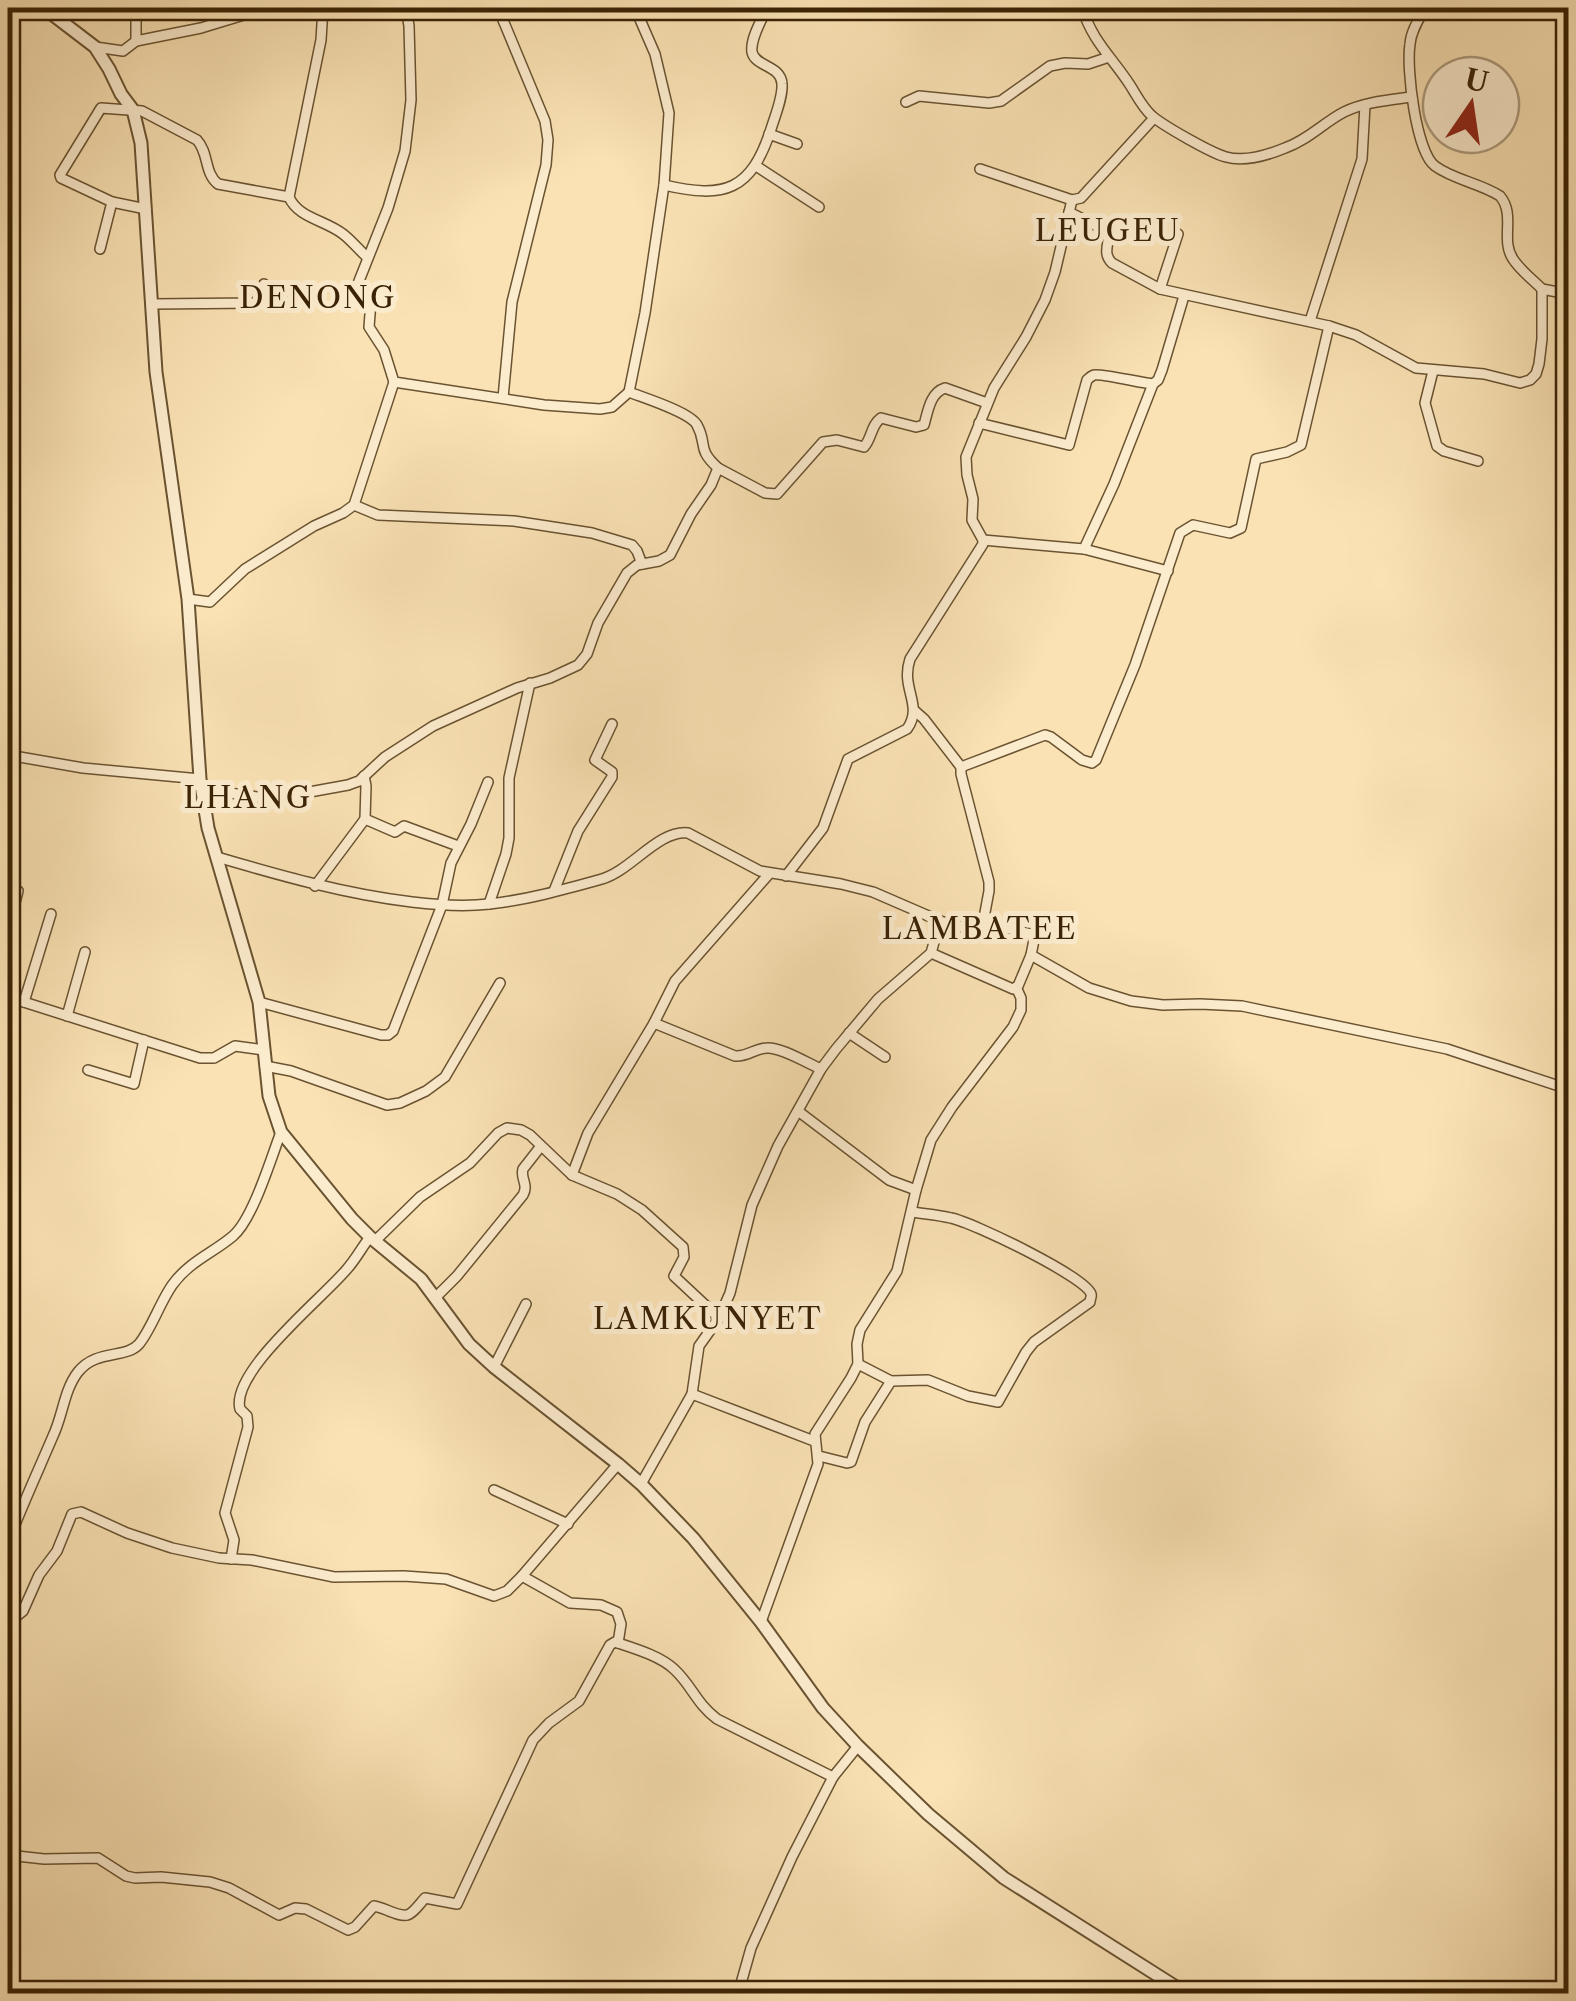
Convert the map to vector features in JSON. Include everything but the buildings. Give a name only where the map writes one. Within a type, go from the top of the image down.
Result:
[{"type":"street","points":[[44,8],[96,47],[120,94],[133,110],[143,152],[156,372],[188,599],[200,782],[208,828],[259,1002],[265,1066],[281,1132],[352,1219],[421,1279],[470,1344],[618,1464],[693,1538],[824,1708],[928,1814],[1004,1878],[1187,1994]]},
{"type":"street","points":[[136,8],[136,42]]},
{"type":"street","points":[[109,69],[123,50],[136,42],[268,8]]},
{"type":"street","points":[[323,8],[319,52],[288,197],[299,211],[344,234],[366,257]]},
{"type":"street","points":[[188,599],[210,602],[244,569],[354,505],[394,382],[384,350],[369,326],[370,301],[357,286],[366,257],[377,239],[405,151],[410,100],[406,8]]},
{"type":"street","points":[[498,8],[545,120],[548,140],[546,165],[512,302],[502,398]]},
{"type":"street","points":[[394,382],[544,405],[606,408],[629,392],[664,184],[669,113],[655,54],[635,8]]},
{"type":"street","points":[[664,184],[716,192],[738,182],[756,166],[778,106],[782,80],[778,72],[752,54],[767,8]]},
{"type":"street","points":[[1082,8],[1091,32],[1154,118],[1227,158],[1242,160],[1286,148],[1341,113],[1411,97]]},
{"type":"street","points":[[1425,8],[1410,39],[1408,62],[1411,97],[1426,156],[1437,168],[1500,196],[1509,213],[1512,259],[1542,288],[1568,294]]},
{"type":"street","points":[[96,47],[123,50]]},
{"type":"street","points":[[906,102],[919,96],[1001,101],[1050,66],[1088,64],[1110,57]]},
{"type":"street","points":[[1310,321],[1362,159],[1365,105]]},
{"type":"street","points":[[146,210],[112,202],[63,180],[60,175],[98,110],[142,111],[200,142],[210,176],[218,184],[288,197]]},
{"type":"street","points":[[980,169],[1072,200],[1086,194],[1154,118]]},
{"type":"street","points":[[769,134],[797,144]]},
{"type":"street","points":[[756,166],[818,207]]},
{"type":"street","points":[[984,540],[972,520],[966,457],[994,388],[1045,300],[1072,200]]},
{"type":"street","points":[[100,249],[112,202]]},
{"type":"street","points":[[1069,212],[1110,234],[1106,252],[1112,263],[1160,289],[1329,326],[1356,335],[1416,368],[1433,371],[1530,380],[1539,364],[1542,288]]},
{"type":"street","points":[[1160,289],[1178,234]]},
{"type":"street","points":[[152,304],[255,303],[264,284]]},
{"type":"street","points":[[1084,550],[1162,370],[1184,296]]},
{"type":"street","points":[[961,767],[1045,735],[1082,760],[1096,760],[1134,666],[1180,533],[1193,525],[1230,532],[1241,528],[1256,459],[1287,452],[1300,444],[1329,326]]},
{"type":"street","points":[[1433,371],[1425,402],[1437,446],[1478,461]]},
{"type":"street","points":[[979,424],[1066,446],[1071,442],[1090,376],[1153,384]]},
{"type":"street","points":[[629,392],[691,417],[698,426],[702,450],[718,468],[765,493],[778,494],[823,442],[837,440],[864,446],[881,418],[924,425],[934,394],[939,390],[945,388],[987,404]]},
{"type":"street","points":[[8,755],[200,782],[236,794],[271,799],[348,785],[433,726],[578,665],[616,589],[631,568],[670,555],[718,468]]},
{"type":"street","points":[[354,505],[378,515],[514,521],[592,532],[632,545],[642,564]]},
{"type":"street","points":[[984,540],[1084,550],[1168,570]]},
{"type":"street","points":[[786,876],[823,828],[848,759],[912,724],[915,711],[906,681],[910,658],[984,540]]},
{"type":"street","points":[[489,904],[509,838],[509,778],[530,683]]},
{"type":"street","points":[[915,711],[961,767],[988,882],[983,923]]},
{"type":"street","points":[[554,890],[578,831],[612,778],[612,772],[595,760],[612,724]]},
{"type":"street","points":[[315,886],[365,819],[364,776]]},
{"type":"street","points":[[259,1002],[380,1035],[391,1034],[442,906],[451,863],[488,782]]},
{"type":"street","points":[[365,819],[395,832],[404,826],[418,829],[458,846]]},
{"type":"street","points":[[217,857],[315,886],[365,896],[442,906],[489,904],[618,872],[667,837],[682,832],[769,874],[873,892],[940,921],[967,928],[983,923],[1032,934],[1031,955],[1016,988]]},
{"type":"street","points":[[572,1175],[588,1133],[680,974],[769,874]]},
{"type":"street","points":[[8,888],[18,890],[8,930]]},
{"type":"street","points":[[24,1002],[51,914]]},
{"type":"street","points":[[640,1484],[692,1394],[698,1346],[719,1318],[730,1292],[752,1205],[778,1146],[821,1069],[849,1033],[878,1000],[931,953],[940,921]]},
{"type":"street","points":[[67,1016],[85,952]]},
{"type":"street","points":[[931,953],[1016,988]]},
{"type":"street","points":[[1031,955],[1089,988],[1132,1001],[1242,1006],[1448,1049],[1568,1088]]},
{"type":"street","points":[[265,1066],[291,1071],[386,1105],[400,1103],[426,1092],[445,1077],[500,983]]},
{"type":"street","points":[[761,1622],[812,1485],[819,1456],[814,1441],[822,1420],[858,1364],[860,1330],[897,1272],[930,1140],[1022,1010],[1016,988]]},
{"type":"street","points":[[8,997],[200,1058],[214,1058],[235,1046],[264,1050]]},
{"type":"street","points":[[654,1023],[736,1056],[774,1048],[821,1069]]},
{"type":"street","points":[[849,1033],[885,1057]]},
{"type":"street","points":[[88,1070],[134,1084],[144,1040]]},
{"type":"street","points":[[798,1111],[889,1180],[916,1190]]},
{"type":"street","points":[[231,1559],[234,1540],[225,1513],[248,1427],[238,1395],[260,1358],[372,1239],[420,1197],[470,1163],[507,1128],[521,1130],[572,1175],[617,1194],[642,1210],[682,1246],[684,1256],[674,1276],[719,1318]]},
{"type":"street","points":[[8,1542],[79,1370],[97,1357],[139,1345],[180,1275],[236,1234],[281,1132]]},
{"type":"street","points":[[436,1297],[523,1195],[526,1186],[522,1172],[541,1146]]},
{"type":"street","points":[[858,1364],[891,1380],[928,1380],[968,1396],[998,1402],[1034,1342],[1091,1298],[1089,1290],[1064,1272],[987,1230],[952,1218],[912,1212]]},
{"type":"street","points":[[494,1367],[526,1304]]},
{"type":"street","points":[[819,1456],[851,1462],[865,1422],[891,1380]]},
{"type":"street","points":[[692,1394],[814,1441]]},
{"type":"street","points":[[8,1620],[23,1611],[38,1576],[58,1552],[74,1513],[84,1513],[148,1541],[219,1558],[252,1560],[334,1577],[446,1579],[494,1596],[507,1591],[522,1576],[618,1464]]},
{"type":"street","points":[[494,1490],[568,1524]]},
{"type":"street","points":[[522,1576],[570,1603],[601,1605],[617,1612],[621,1624],[618,1642]]},
{"type":"street","points":[[8,1855],[98,1858],[135,1878],[210,1882],[275,1913],[306,1909],[348,1930],[356,1927],[374,1906],[402,1916],[410,1914],[425,1898],[457,1904],[533,1740],[579,1701],[610,1645],[618,1642],[675,1670],[700,1706],[717,1719],[833,1777]]},
{"type":"street","points":[[738,1994],[760,1930],[792,1857],[833,1777],[858,1746]]},
{"type":"district","name":"LEUGEU","points":[[1108,231]]},
{"type":"district","name":"DENONG","points":[[318,298]]},
{"type":"district","name":"LHANG","points":[[248,798]]},
{"type":"district","name":"LAMBATEE","points":[[980,929]]},
{"type":"district","name":"LAMKUNYET","points":[[708,1319]]}]
